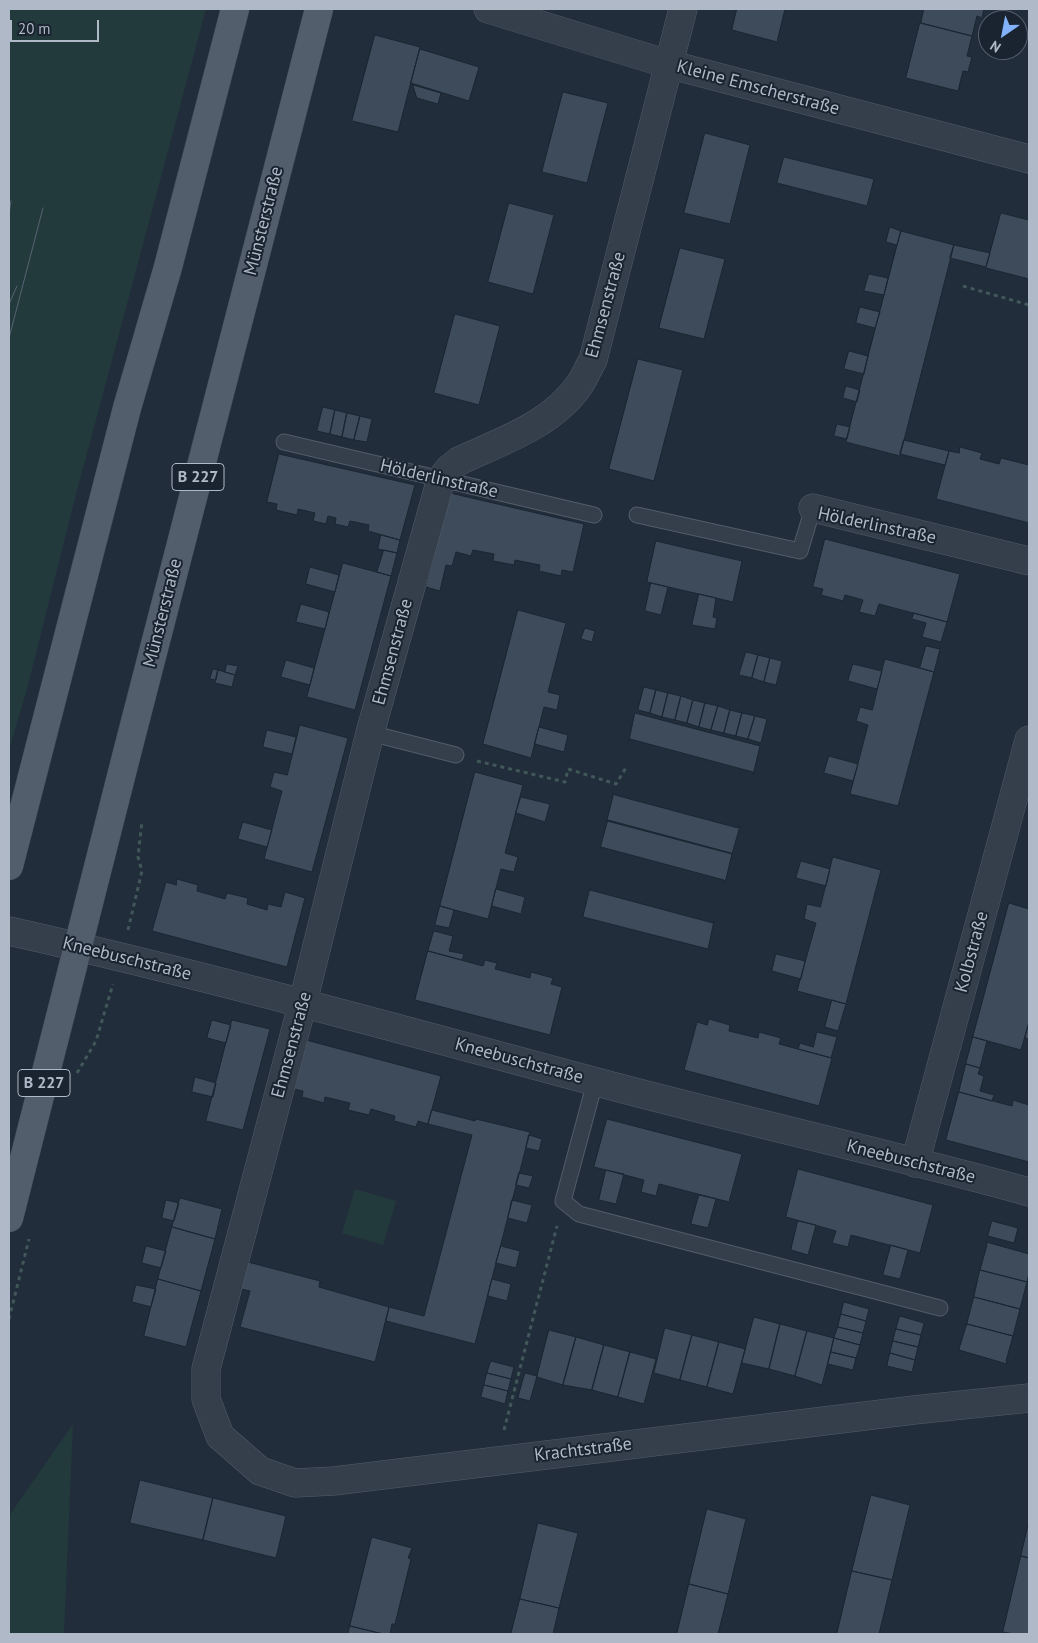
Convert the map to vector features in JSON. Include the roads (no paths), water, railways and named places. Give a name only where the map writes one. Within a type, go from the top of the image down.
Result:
[{"type":"main road","points":[[9,866],[127,408],[168,267],[235,9]]},
{"type":"main road","name":"Münsterstraße","points":[[9,1218],[319,9]]},
{"type":"street","name":"Kleine Emscherstraße","points":[[488,9],[668,64],[1029,159]]},
{"type":"street","name":"Ehmsenstraße","points":[[206,1369],[303,1002],[370,733],[441,479],[459,461],[537,424],[561,406],[580,384],[593,360],[683,9]]},
{"type":"street","name":"Hölderlinstraße","points":[[813,508],[1029,561]]},
{"type":"street","name":"Kolbstraße","points":[[915,1163],[1029,740]]},
{"type":"street","name":"Kneebuschstraße","points":[[9,931],[78,946],[303,1002],[595,1082],[1029,1192]]},
{"type":"street","name":"Krachtstraße","points":[[206,1369],[206,1399],[220,1436],[260,1471],[295,1483],[334,1480],[1029,1398]]},
{"type":"lane","name":"Hölderlinstraße","points":[[284,442],[594,514]]},
{"type":"lane","name":"Hölderlinstraße","points":[[637,515],[800,551],[813,508]]},
{"type":"lane","points":[[370,733],[456,755]]},
{"type":"lane","points":[[595,1082],[563,1201],[579,1214],[940,1308]]},
{"type":"tram line","points":[[9,214],[11,201]]},
{"type":"tram line","points":[[9,338],[43,208]]},
{"type":"tram line","points":[[9,304],[17,286]]}]
